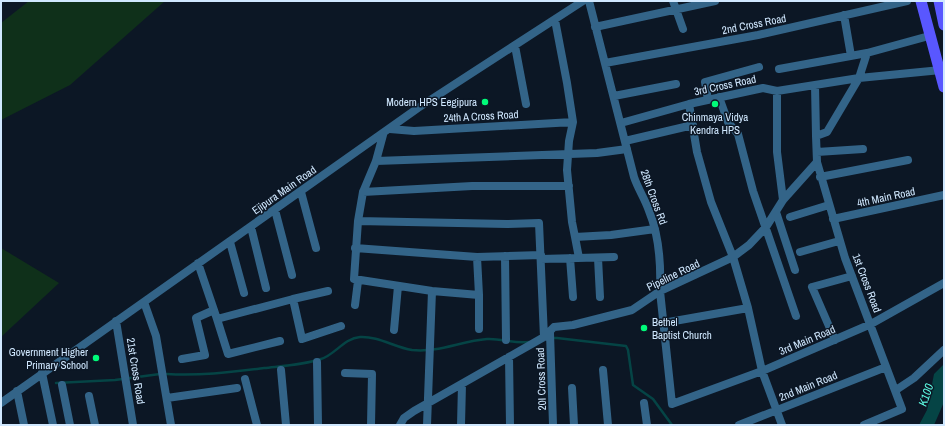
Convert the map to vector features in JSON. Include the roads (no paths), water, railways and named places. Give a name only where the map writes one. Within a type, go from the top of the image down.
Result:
[{"type":"main road","points":[[921,1],[929,36],[941,70],[944,87]]},
{"type":"main road","points":[[939,1],[944,25]]},
{"type":"street","name":"Ejipura Main Road","points":[[1,403],[198,263],[383,135],[446,89],[583,1]]},
{"type":"street","name":"28th Cross Rd","points":[[589,1],[622,123],[626,145],[640,193],[649,209],[655,229],[661,272],[660,291],[672,404]]},
{"type":"street","points":[[673,1],[678,10],[683,29]]},
{"type":"street","points":[[595,26],[678,10],[715,1]]},
{"type":"street","name":"2nd Cross Road","points":[[606,63],[758,35],[907,1]]},
{"type":"street","points":[[844,15],[851,56]]},
{"type":"street","points":[[555,20],[563,55],[573,122],[568,152],[569,186],[572,222],[579,258]]},
{"type":"street","points":[[779,69],[867,53],[929,36]]},
{"type":"street","points":[[515,46],[526,104]]},
{"type":"street","points":[[816,136],[827,132],[859,78],[867,53]]},
{"type":"street","points":[[708,100],[705,82],[760,67]]},
{"type":"street","name":"3rd Cross Road","points":[[622,123],[688,104],[763,88],[777,90],[859,78],[941,70]]},
{"type":"street","points":[[614,96],[676,84]]},
{"type":"street","points":[[815,85],[818,162]]},
{"type":"street","points":[[777,90],[777,152],[783,200]]},
{"type":"street","points":[[719,98],[728,122],[738,134],[753,191],[796,316]]},
{"type":"street","points":[[688,104],[697,152],[711,202],[733,257],[748,308],[762,371],[782,425]]},
{"type":"street","name":"24th A Cross Road","points":[[390,129],[414,131],[573,122]]},
{"type":"street","points":[[376,161],[568,152],[597,153],[693,125]]},
{"type":"street","points":[[383,135],[376,161],[363,192],[358,221],[353,277],[358,281],[432,291],[479,295]]},
{"type":"street","points":[[817,152],[863,150]]},
{"type":"street","points":[[820,177],[908,160]]},
{"type":"street","name":"Pipeline Road","points":[[400,425],[404,418],[547,335],[554,328],[573,325],[632,310],[660,291],[733,257],[749,245],[766,227],[783,200],[818,162]]},
{"type":"street","name":"1st Cross Road","points":[[818,162],[820,177],[839,241],[902,409],[869,424]]},
{"type":"street","points":[[363,192],[472,186],[569,186]]},
{"type":"street","points":[[301,192],[316,248]]},
{"type":"street","name":"4th Main Road","points":[[833,219],[944,195]]},
{"type":"street","points":[[790,217],[829,205]]},
{"type":"street","points":[[275,210],[292,275]]},
{"type":"street","points":[[776,212],[795,270]]},
{"type":"street","name":"20I Cross Road","points":[[358,221],[507,224],[539,223],[553,425]]},
{"type":"street","points":[[251,227],[266,288]]},
{"type":"street","points":[[575,237],[611,235],[655,229]]},
{"type":"street","points":[[800,252],[839,241]]},
{"type":"street","points":[[230,242],[244,293]]},
{"type":"street","points":[[355,248],[478,257],[614,257]]},
{"type":"street","points":[[505,256],[506,340]]},
{"type":"street","points":[[478,257],[480,330]]},
{"type":"street","points":[[570,258],[574,297]]},
{"type":"street","points":[[598,258],[600,297]]},
{"type":"street","points":[[198,263],[228,354],[280,341]]},
{"type":"street","points":[[834,340],[812,287],[852,276]]},
{"type":"street","points":[[355,305],[358,281]]},
{"type":"street","name":"3rd Main Road","points":[[672,404],[762,371],[871,324],[944,282]]},
{"type":"street","points":[[394,330],[398,286]]},
{"type":"street","points":[[217,319],[328,291]]},
{"type":"street","points":[[427,425],[432,291]]},
{"type":"street","points":[[293,299],[302,339],[341,326]]},
{"type":"street","points":[[144,302],[156,336],[171,425]]},
{"type":"street","points":[[663,323],[748,308]]},
{"type":"street","points":[[182,359],[205,355],[196,318],[214,310]]},
{"type":"street","name":"21st Cross Road","points":[[116,321],[133,425]]},
{"type":"street","points":[[896,390],[919,374],[944,350]]},
{"type":"street","points":[[509,357],[510,425]]},
{"type":"street","points":[[317,362],[318,425]]},
{"type":"street","name":"2nd Main Road","points":[[738,425],[886,367]]},
{"type":"street","points":[[281,370],[286,425]]},
{"type":"street","points":[[603,370],[608,425]]},
{"type":"street","points":[[42,373],[53,425]]},
{"type":"street","points":[[345,373],[372,374],[371,425]]},
{"type":"street","points":[[245,379],[257,425]]},
{"type":"street","points":[[461,425],[462,384]]},
{"type":"street","points":[[62,386],[70,425]]},
{"type":"street","points":[[167,398],[237,388]]},
{"type":"street","points":[[572,388],[574,425]]},
{"type":"street","points":[[17,391],[24,425]]},
{"type":"street","points":[[89,396],[95,425]]},
{"type":"street","points":[[644,403],[647,425]]},
{"type":"waterway","points":[[167,374],[216,373],[307,363],[326,357],[349,340],[360,337],[373,338],[412,350],[431,350],[487,339],[529,342]]},
{"type":"waterway","points":[[551,338],[626,346],[628,350],[633,385],[653,399],[672,425]]},
{"type":"waterway","points":[[56,383],[115,380],[160,374]]},
{"type":"place","name":"Modern HPS Eegipura","points":[[485,102]]},
{"type":"place","name":"Chinmaya Vidya Kendra HPS","points":[[715,104]]},
{"type":"place","name":"Bethel Baptist Church","points":[[644,328]]},
{"type":"place","name":"Government Higher Primary School","points":[[96,358]]},
{"type":"water label","name":"K100","points":[[926,395]]}]
